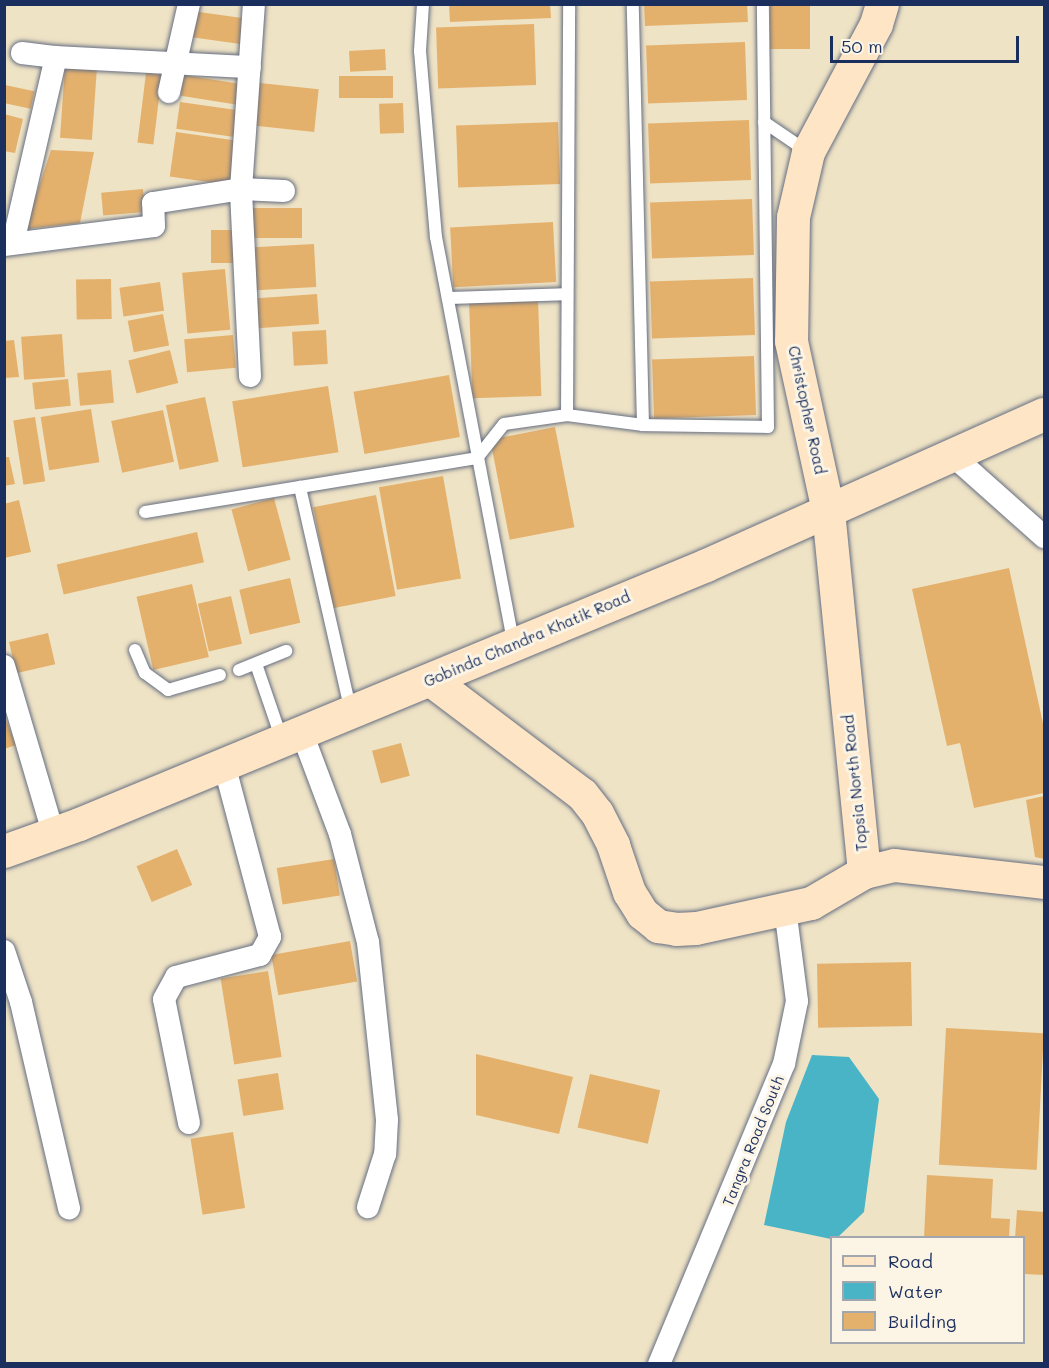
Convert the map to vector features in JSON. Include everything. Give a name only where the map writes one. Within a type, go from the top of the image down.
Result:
[{"type":"street","points":[[169,92],[189,4]]},
{"type":"street","points":[[250,376],[241,189],[254,4]]},
{"type":"street","name":"Christopher Road","points":[[828,511],[791,341],[793,217],[808,152],[876,24],[882,4]]},
{"type":"street","points":[[22,53],[56,57],[249,67]]},
{"type":"street","points":[[56,57],[9,244],[154,226],[153,203],[241,189],[284,191]]},
{"type":"street","name":"Gobinda Chandra Khatik Road","points":[[4,851],[431,680],[828,511],[1044,414]]},
{"type":"street","points":[[951,454],[1044,537]]},
{"type":"street","name":"Topsia North Road","points":[[828,511],[864,873],[894,865],[1044,882]]},
{"type":"street","points":[[4,666],[53,833]]},
{"type":"street","points":[[431,680],[582,794],[597,813],[614,845],[628,892],[642,913],[658,926],[676,929],[696,928],[811,903],[864,873]]},
{"type":"street","points":[[292,737],[340,834],[368,942],[387,1120],[385,1154],[368,1208]]},
{"type":"street","points":[[189,1123],[164,999],[176,978],[260,955],[270,937],[224,764]]},
{"type":"street","name":"Tangra Road South","points":[[659,1364],[784,1064],[797,1001],[785,909]]},
{"type":"street","points":[[4,951],[21,1002],[69,1209]]},
{"type":"lane","points":[[423,4],[420,51],[436,237],[514,645]]},
{"type":"lane","points":[[567,415],[569,4]]},
{"type":"lane","points":[[633,4],[643,425]]},
{"type":"lane","points":[[144,512],[477,458],[504,424],[567,415],[643,425],[768,427],[763,4]]},
{"type":"lane","points":[[764,122],[808,152]]},
{"type":"lane","points":[[448,298],[566,294]]},
{"type":"lane","points":[[300,487],[351,713]]},
{"type":"lane","points":[[135,650],[145,673],[168,690],[220,675]]},
{"type":"lane","points":[[239,670],[286,651]]},
{"type":"lane","points":[[256,664],[292,737]]},
{"type":"water","points":[[812,1055],[849,1057],[879,1099],[864,1212],[839,1236],[830,1236],[830,1239],[764,1225],[786,1122]]},
{"type":"building","points":[[449,4],[550,4],[551,18],[450,22]]},
{"type":"building","points":[[644,4],[747,4],[748,22],[645,26]]},
{"type":"building","points":[[770,4],[810,4],[810,49],[770,49]]},
{"type":"building","points":[[192,11],[247,19],[244,45],[188,37]]},
{"type":"building","points":[[534,24],[536,85],[438,88],[436,27]]},
{"type":"building","points":[[745,42],[747,100],[648,103],[646,45]]},
{"type":"building","points":[[385,49],[386,70],[350,72],[349,51]]},
{"type":"building","points":[[65,66],[97,68],[92,140],[60,138]]},
{"type":"building","points":[[146,73],[162,75],[153,144],[137,142]]},
{"type":"building","points":[[184,75],[242,84],[239,105],[181,96]]},
{"type":"building","points":[[339,76],[393,76],[393,98],[339,98]]},
{"type":"building","points":[[260,83],[319,89],[314,132],[256,126]]},
{"type":"building","points":[[5,85],[34,91],[31,109],[4,103]]},
{"type":"building","points":[[180,102],[243,111],[240,138],[176,129]]},
{"type":"building","points":[[403,103],[404,133],[380,134],[379,104]]},
{"type":"building","points":[[4,114],[23,119],[15,153],[4,151]]},
{"type":"building","points":[[749,120],[751,180],[650,183],[648,124]]},
{"type":"building","points":[[558,122],[560,184],[458,188],[456,126]]},
{"type":"building","points":[[176,132],[237,141],[231,185],[170,177]]},
{"type":"building","points":[[51,150],[94,152],[80,223],[25,229]]},
{"type":"building","points":[[143,189],[145,212],[103,216],[101,193]]},
{"type":"building","points":[[752,199],[754,255],[652,259],[650,203]]},
{"type":"building","points":[[249,208],[302,208],[302,238],[249,238]]},
{"type":"building","points":[[553,222],[556,282],[453,287],[450,227]]},
{"type":"building","points":[[211,230],[235,230],[235,263],[211,263]]},
{"type":"building","points":[[314,244],[316,287],[255,290],[253,247]]},
{"type":"building","points":[[225,269],[230,330],[187,334],[182,273]]},
{"type":"building","points":[[753,278],[755,335],[652,339],[650,282]]},
{"type":"building","points":[[111,279],[112,319],[77,320],[76,280]]},
{"type":"building","points":[[160,282],[164,311],[123,316],[119,288]]},
{"type":"building","points":[[317,294],[319,324],[252,329],[250,299]]},
{"type":"building","points":[[538,299],[541,396],[472,398],[469,301]]},
{"type":"building","points":[[163,314],[169,345],[134,352],[128,321]]},
{"type":"building","points":[[326,330],[328,364],[294,366],[292,332]]},
{"type":"building","points":[[62,334],[65,377],[24,380],[21,337]]},
{"type":"building","points":[[233,335],[236,368],[187,372],[184,339]]},
{"type":"building","points":[[14,340],[19,377],[4,378],[4,341]]},
{"type":"building","points":[[170,350],[178,383],[137,393],[128,360]]},
{"type":"building","points":[[754,356],[756,415],[654,419],[652,360]]},
{"type":"building","points":[[111,370],[114,403],[80,406],[77,373]]},
{"type":"building","points":[[449,375],[460,437],[364,454],[353,392]]},
{"type":"building","points":[[68,379],[71,406],[35,410],[32,383]]},
{"type":"building","points":[[328,386],[338,452],[243,467],[232,401]]},
{"type":"building","points":[[205,397],[219,462],[180,470],[166,405]]},
{"type":"building","points":[[91,409],[99,462],[49,470],[41,417]]},
{"type":"building","points":[[163,410],[174,462],[122,473],[111,421]]},
{"type":"building","points":[[35,417],[45,481],[23,485],[13,420]]},
{"type":"building","points":[[555,427],[574,527],[510,540],[490,440]]},
{"type":"building","points":[[4,457],[9,457],[15,484],[4,486]]},
{"type":"building","points":[[443,476],[461,578],[397,590],[379,487]]},
{"type":"building","points":[[376,495],[396,596],[333,608],[313,507]]},
{"type":"building","points":[[274,498],[291,560],[248,571],[231,509]]},
{"type":"building","points":[[19,500],[31,552],[4,558],[4,504]]},
{"type":"building","points":[[197,532],[204,562],[64,595],[57,564]]},
{"type":"building","points":[[1009,568],[1044,728],[1044,793],[974,808],[960,743],[947,746],[912,589]]},
{"type":"building","points":[[290,578],[300,623],[250,635],[239,590]]},
{"type":"building","points":[[192,584],[209,657],[153,670],[136,597]]},
{"type":"building","points":[[231,596],[242,644],[209,651],[198,604]]},
{"type":"building","points":[[48,633],[55,664],[16,673],[9,642]]},
{"type":"building","points":[[4,715],[16,745],[4,749]]},
{"type":"building","points":[[401,743],[410,776],[381,784],[372,751]]},
{"type":"building","points":[[1044,796],[1044,859],[1035,857],[1026,800]]},
{"type":"building","points":[[177,849],[192,885],[152,902],[136,866]]},
{"type":"building","points":[[334,859],[340,896],[283,905],[277,868]]},
{"type":"building","points":[[350,941],[357,981],[278,995],[271,955]]},
{"type":"building","points":[[911,962],[912,1026],[818,1028],[817,964]]},
{"type":"building","points":[[268,971],[282,1057],[234,1064],[221,979]]},
{"type":"building","points":[[946,1028],[1044,1033],[1037,1170],[939,1165]]},
{"type":"building","points":[[476,1054],[573,1077],[559,1134],[476,1115]]},
{"type":"building","points":[[278,1073],[284,1110],[243,1116],[238,1079]]},
{"type":"building","points":[[590,1074],[660,1090],[648,1144],[578,1128]]},
{"type":"building","points":[[233,1132],[245,1208],[203,1215],[191,1139]]},
{"type":"building","points":[[927,1175],[993,1179],[991,1218],[1010,1219],[1009,1236],[924,1236]]},
{"type":"building","points":[[1017,1210],[1044,1212],[1044,1275],[1025,1274],[1025,1236],[1015,1236]]}]
